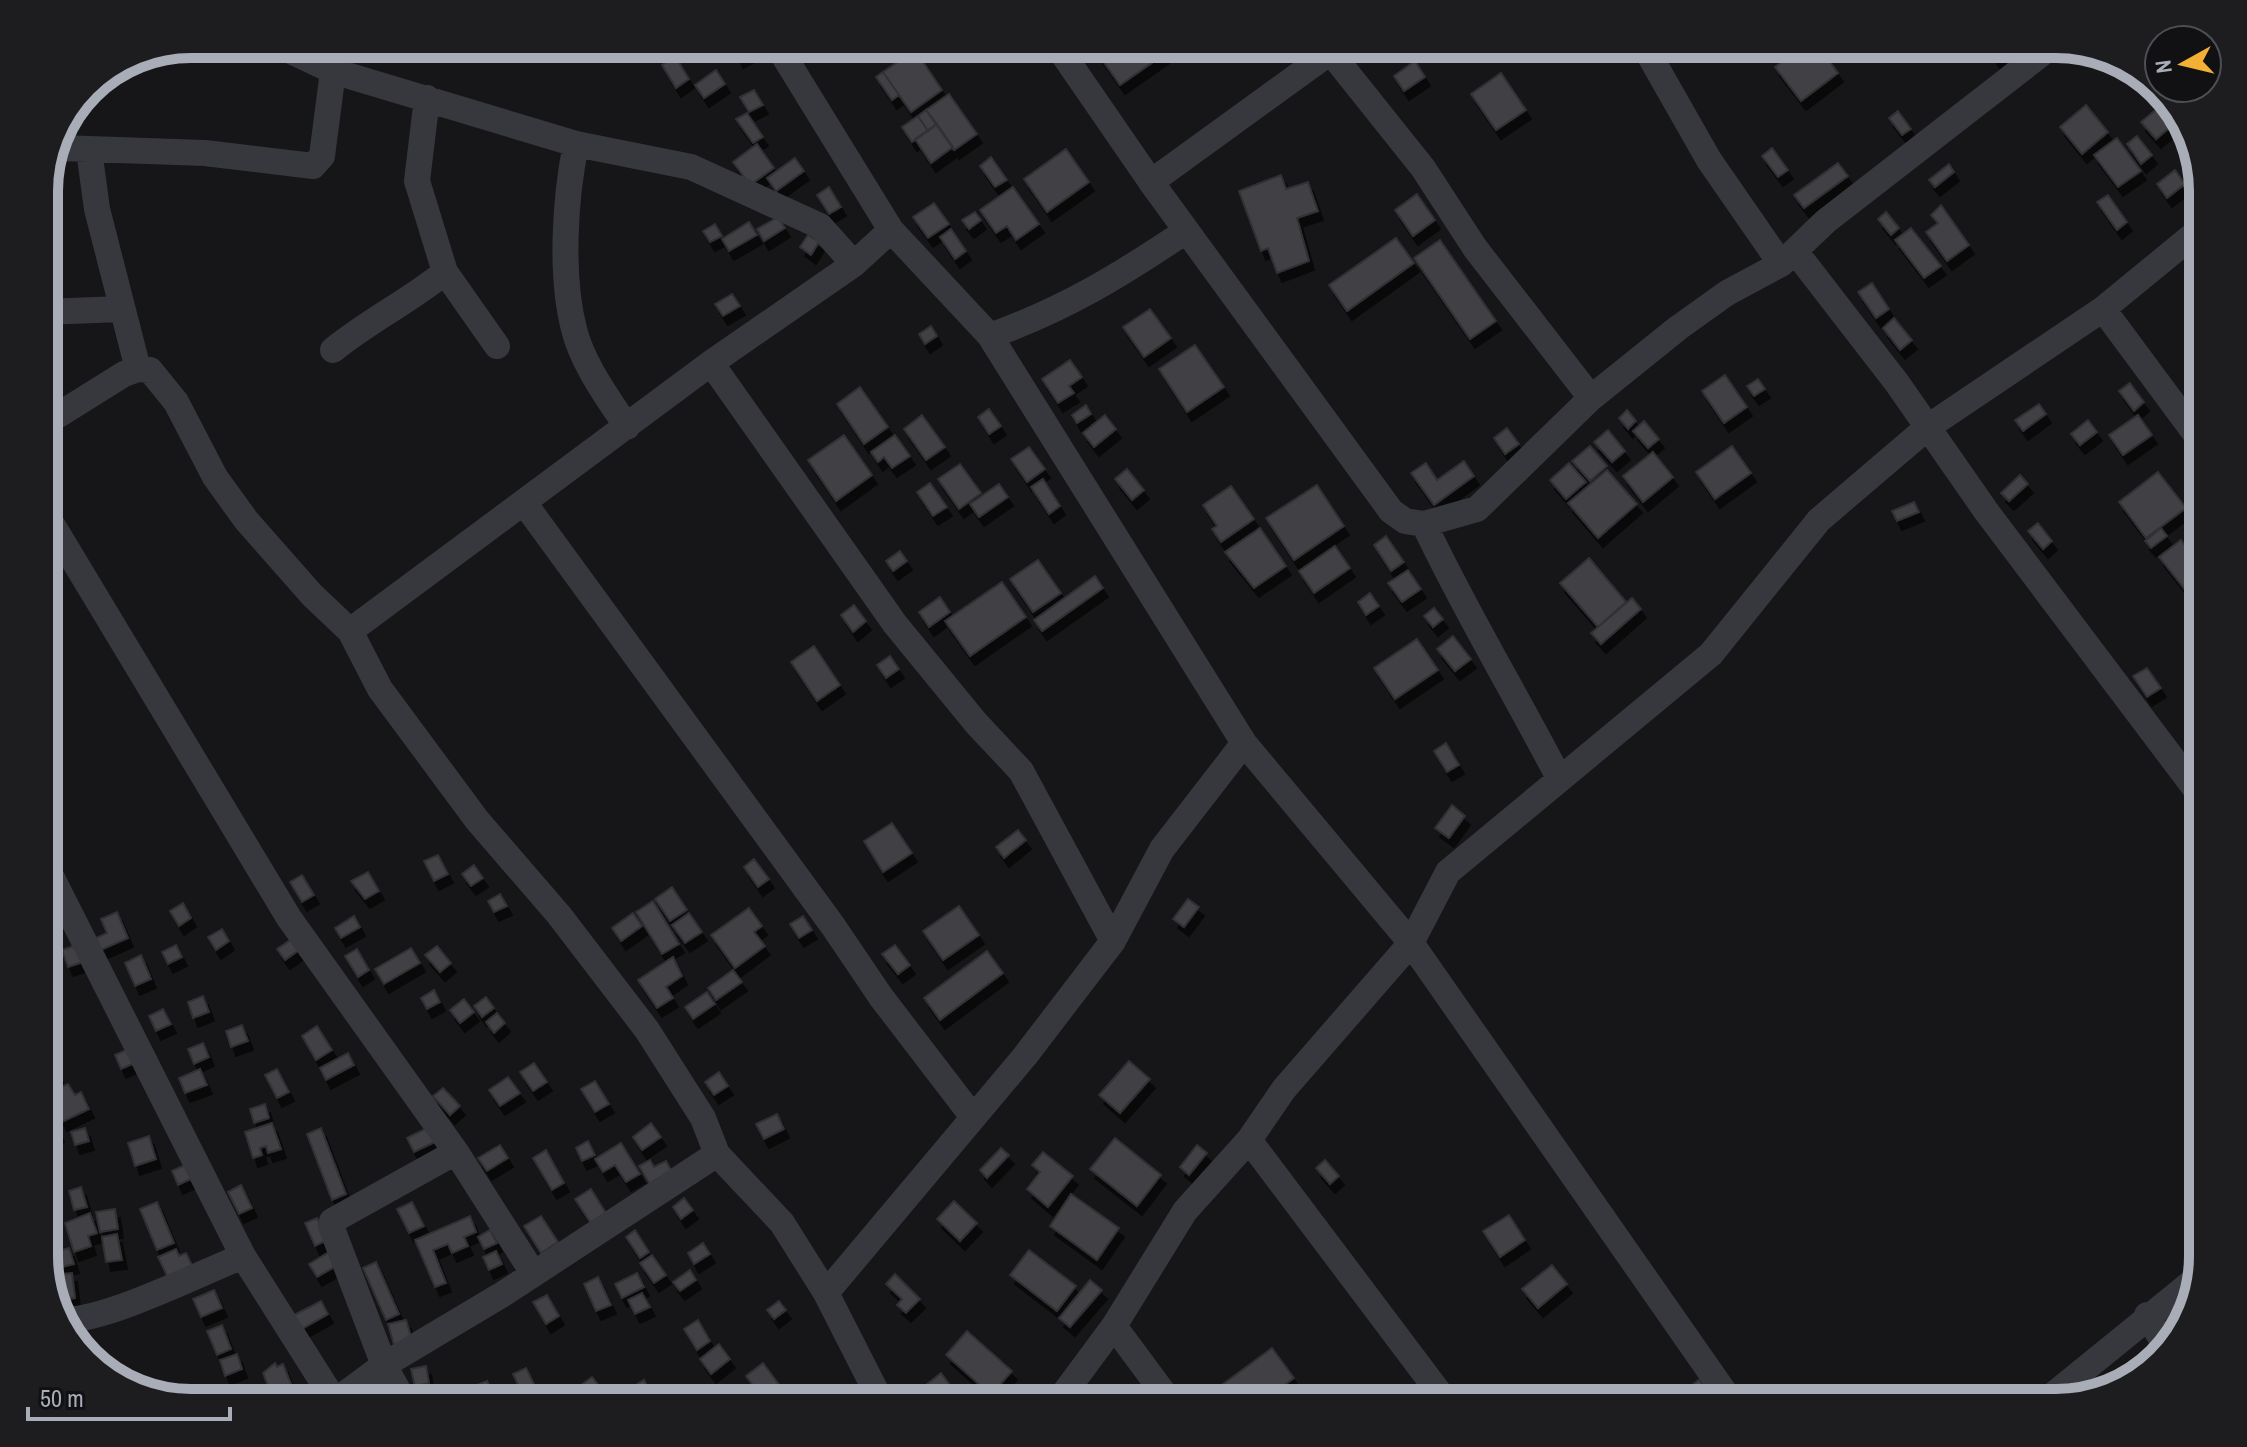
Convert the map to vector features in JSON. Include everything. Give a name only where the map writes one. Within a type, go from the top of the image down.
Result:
[{"type":"street","points":[[306,58],[333,71],[576,144],[691,167],[820,226],[854,264]]},
{"type":"street","points":[[785,58],[891,230],[990,336],[1244,743],[1411,943],[1722,1389]]},
{"type":"street","points":[[1066,58],[1186,231],[1391,511],[1405,521],[1424,524],[1477,509],[1591,398],[1702,309],[1788,257],[1826,221],[2036,58]]},
{"type":"street","points":[[1151,182],[1314,58]]},
{"type":"street","points":[[1333,58],[1423,168],[1475,248],[1591,398]]},
{"type":"street","points":[[1651,58],[1709,160],[1928,427],[1986,511],[2189,780]]},
{"type":"street","points":[[66,148],[205,153],[313,166],[322,156],[333,71]]},
{"type":"street","points":[[427,98],[417,181],[445,272],[497,346]]},
{"type":"street","points":[[576,144],[569,180],[566,236],[572,320],[586,357],[627,427]]},
{"type":"street","points":[[89,150],[97,209],[138,369]]},
{"type":"street","points":[[350,631],[711,363],[854,264],[891,230]]},
{"type":"street","points":[[990,336],[1051,314],[1105,285],[1186,231]]},
{"type":"street","points":[[1067,1389],[1114,1326],[1185,1211],[1249,1140],[1284,1089],[1411,943],[1448,872],[1711,654],[1819,520],[1928,427],[2103,309],[2189,238]]},
{"type":"street","points":[[333,350],[353,334],[420,293],[445,272]]},
{"type":"street","points":[[58,311],[121,309]]},
{"type":"street","points":[[2103,309],[2189,425]]},
{"type":"street","points":[[711,363],[895,624],[976,723],[1021,771],[1113,941]]},
{"type":"street","points":[[58,415],[124,374],[138,369],[150,370],[176,402],[215,477],[246,520],[312,595],[350,631],[380,689],[477,820],[559,915],[647,1030],[703,1118],[717,1154],[782,1223],[826,1293],[875,1389]]},
{"type":"street","points":[[525,504],[833,926],[881,997],[973,1117]]},
{"type":"street","points":[[1424,524],[1462,605],[1517,695],[1559,778]]},
{"type":"street","points":[[58,534],[289,918],[456,1152],[533,1273]]},
{"type":"street","points":[[826,1293],[973,1117],[1113,941],[1162,849],[1244,743]]},
{"type":"street","points":[[58,890],[243,1256],[326,1389]]},
{"type":"street","points":[[1249,1140],[1436,1389]]},
{"type":"street","points":[[397,1389],[384,1365],[331,1233],[332,1221],[456,1152]]},
{"type":"street","points":[[351,1389],[717,1154]]},
{"type":"street","points":[[75,1319],[99,1314],[243,1256]]},
{"type":"street","points":[[2060,1389],[2185,1287]]},
{"type":"street","points":[[2147,1315],[2161,1338]]},
{"type":"street","points":[[1114,1326],[1161,1389]]},
{"type":"building","points":[[676,58],[689,79],[676,88],[662,65]]},
{"type":"building","points":[[903,58],[920,58],[942,90],[911,112],[883,72]]},
{"type":"building","points":[[1101,58],[1159,58],[1120,85]]},
{"type":"building","points":[[1787,58],[1827,58],[1838,73],[1801,101],[1775,67]]},
{"type":"building","points":[[1415,61],[1425,77],[1404,91],[1394,76]]},
{"type":"building","points":[[716,70],[725,84],[704,98],[695,85]]},
{"type":"building","points":[[883,72],[899,95],[892,100],[876,77]]},
{"type":"building","points":[[1501,73],[1526,110],[1496,130],[1471,94]]},
{"type":"building","points":[[754,90],[763,105],[749,112],[740,97]]},
{"type":"building","points":[[949,94],[977,134],[954,150],[926,110]]},
{"type":"building","points":[[2086,105],[2108,132],[2082,154],[2060,127]]},
{"type":"building","points":[[2159,107],[2172,126],[2156,139],[2141,122]]},
{"type":"building","points":[[926,110],[937,124],[928,131],[918,116]]},
{"type":"building","points":[[1898,111],[1911,129],[1902,135],[1889,118]]},
{"type":"building","points":[[747,113],[763,137],[753,143],[736,119]]},
{"type":"building","points":[[918,116],[928,131],[912,142],[902,127]]},
{"type":"building","points":[[937,124],[953,147],[931,163],[915,139]]},
{"type":"building","points":[[2137,136],[2152,155],[2141,164],[2127,144]]},
{"type":"building","points":[[2117,138],[2141,171],[2118,187],[2094,155]]},
{"type":"building","points":[[757,144],[774,168],[750,185],[733,162]]},
{"type":"building","points":[[1772,148],[1788,170],[1778,177],[1762,156]]},
{"type":"building","points":[[1066,149],[1089,182],[1047,212],[1024,179]]},
{"type":"building","points":[[991,157],[1007,180],[995,187],[980,166]]},
{"type":"building","points":[[795,158],[804,171],[776,191],[767,178]]},
{"type":"building","points":[[1838,163],[1848,176],[1804,208],[1794,195]]},
{"type":"building","points":[[1949,164],[1954,172],[1935,187],[1929,180]]},
{"type":"building","points":[[2175,170],[2185,184],[2167,198],[2157,184]]},
{"type":"building","points":[[1281,175],[1286,189],[1308,182],[1318,211],[1297,218],[1309,261],[1277,273],[1268,248],[1261,251],[1239,191]]},
{"type":"building","points":[[829,187],[841,207],[829,214],[817,195]]},
{"type":"building","points":[[1013,187],[1039,224],[1016,240],[1007,226],[996,233],[980,210]]},
{"type":"building","points":[[1417,194],[1435,220],[1413,236],[1395,210]]},
{"type":"building","points":[[2108,195],[2127,222],[2117,230],[2097,202]]},
{"type":"building","points":[[934,203],[949,224],[928,238],[913,217]]},
{"type":"building","points":[[1941,205],[1969,245],[1947,261],[1926,232],[1938,223],[1931,215]]},
{"type":"building","points":[[975,212],[981,220],[969,229],[962,220]]},
{"type":"building","points":[[1886,212],[1899,228],[1891,235],[1878,219]]},
{"type":"building","points":[[778,217],[785,228],[764,241],[757,229]]},
{"type":"building","points":[[749,222],[757,235],[729,251],[722,239]]},
{"type":"building","points":[[715,224],[722,236],[710,242],[703,231]]},
{"type":"building","points":[[1911,228],[1941,266],[1924,278],[1895,240]]},
{"type":"building","points":[[951,229],[966,251],[955,259],[940,237]]},
{"type":"building","points":[[808,235],[819,242],[811,255],[800,247]]},
{"type":"building","points":[[1396,238],[1414,263],[1347,311],[1329,285]]},
{"type":"building","points":[[1440,240],[1496,321],[1470,339],[1414,258]]},
{"type":"building","points":[[1872,283],[1889,309],[1876,318],[1858,292]]},
{"type":"building","points":[[732,294],[740,306],[723,316],[715,304]]},
{"type":"building","points":[[1150,309],[1171,338],[1144,357],[1123,327]]},
{"type":"building","points":[[1894,318],[1912,340],[1900,350],[1883,328]]},
{"type":"building","points":[[931,326],[937,336],[925,344],[919,334]]},
{"type":"building","points":[[1195,345],[1224,387],[1187,412],[1159,369]]},
{"type":"building","points":[[1070,360],[1082,377],[1069,386],[1074,393],[1058,403],[1042,379]]},
{"type":"building","points":[[1725,375],[1747,407],[1724,423],[1702,391]]},
{"type":"building","points":[[1758,379],[1765,389],[1754,396],[1747,386]]},
{"type":"building","points":[[2130,383],[2144,402],[2134,411],[2119,391]]},
{"type":"building","points":[[860,387],[888,427],[864,444],[837,404]]},
{"type":"building","points":[[2039,404],[2046,414],[2023,431],[2015,420]]},
{"type":"building","points":[[1086,405],[1091,414],[1077,423],[1072,415]]},
{"type":"building","points":[[989,409],[1001,426],[989,434],[978,417]]},
{"type":"building","points":[[1627,410],[1636,421],[1628,429],[1619,418]]},
{"type":"building","points":[[922,415],[945,447],[926,460],[904,429]]},
{"type":"building","points":[[1105,415],[1116,429],[1094,447],[1083,433]]},
{"type":"building","points":[[2138,415],[2152,435],[2123,455],[2109,435]]},
{"type":"building","points":[[2088,420],[2097,432],[2080,445],[2071,434]]},
{"type":"building","points":[[1644,421],[1659,439],[1648,448],[1633,431]]},
{"type":"building","points":[[1507,428],[1519,444],[1505,454],[1494,438]]},
{"type":"building","points":[[1608,430],[1625,451],[1612,462],[1594,442]]},
{"type":"building","points":[[844,435],[872,475],[836,501],[808,460]]},
{"type":"building","points":[[895,435],[910,456],[892,468],[884,457],[878,462],[871,452]]},
{"type":"building","points":[[1590,446],[1607,466],[1590,481],[1572,461]]},
{"type":"building","points":[[1732,446],[1751,473],[1715,499],[1696,472]]},
{"type":"building","points":[[1029,447],[1045,469],[1027,482],[1011,459]]},
{"type":"building","points":[[1653,452],[1673,477],[1643,502],[1623,476]]},
{"type":"building","points":[[1464,461],[1474,476],[1434,505],[1411,473],[1426,463],[1437,480]]},
{"type":"building","points":[[1569,463],[1586,482],[1566,499],[1550,480]]},
{"type":"building","points":[[960,464],[981,493],[959,509],[938,479]]},
{"type":"building","points":[[1127,469],[1144,490],[1132,500],[1115,479]]},
{"type":"building","points":[[1607,470],[1637,504],[1598,538],[1568,503]]},
{"type":"building","points":[[2158,472],[2186,508],[2146,538],[2119,502]]},
{"type":"building","points":[[2020,475],[2028,484],[2009,501],[2001,493]]},
{"type":"building","points":[[1043,479],[1060,506],[1049,514],[1031,487]]},
{"type":"building","points":[[930,483],[947,507],[933,516],[917,492]]},
{"type":"building","points":[[999,484],[1008,497],[979,517],[970,504]]},
{"type":"building","points":[[1317,485],[1344,526],[1294,560],[1266,518]]},
{"type":"building","points":[[1231,486],[1254,519],[1221,542],[1212,529],[1217,526],[1203,505]]},
{"type":"building","points":[[1914,502],[1919,512],[1897,521],[1892,511]]},
{"type":"building","points":[[2038,523],[2052,541],[2043,549],[2028,531]]},
{"type":"building","points":[[1260,528],[1286,566],[1254,588],[1225,552]]},
{"type":"building","points":[[2161,528],[2167,536],[2151,548],[2145,541]]},
{"type":"building","points":[[1386,536],[1404,562],[1391,571],[1374,545]]},
{"type":"building","points":[[2181,540],[2189,550],[2189,590],[2187,592],[2159,557]]},
{"type":"building","points":[[1335,546],[1350,568],[1314,593],[1299,571]]},
{"type":"building","points":[[900,551],[907,561],[893,571],[886,561]]},
{"type":"building","points":[[1589,558],[1626,602],[1598,627],[1560,583]]},
{"type":"building","points":[[1038,560],[1061,593],[1033,612],[1010,579]]},
{"type":"building","points":[[1408,570],[1421,589],[1402,602],[1388,583]]},
{"type":"building","points":[[1095,576],[1103,588],[1042,631],[1034,620]]},
{"type":"building","points":[[1002,582],[1026,617],[970,656],[945,621]]},
{"type":"building","points":[[1370,593],[1379,606],[1366,615],[1358,602]]},
{"type":"building","points":[[940,597],[950,612],[929,627],[919,612]]},
{"type":"building","points":[[1632,598],[1641,609],[1601,644],[1591,633]]},
{"type":"building","points":[[854,605],[866,621],[853,632],[841,615]]},
{"type":"building","points":[[1434,608],[1443,619],[1433,627],[1424,616]]},
{"type":"building","points":[[1453,636],[1471,659],[1455,671],[1437,649]]},
{"type":"building","points":[[1417,639],[1438,670],[1395,699],[1374,668]]},
{"type":"building","points":[[814,646],[840,685],[817,701],[791,662]]},
{"type":"building","points":[[890,656],[899,669],[886,678],[877,665]]},
{"type":"building","points":[[2147,668],[2161,688],[2147,697],[2133,676]]},
{"type":"building","points":[[1446,743],[1459,765],[1447,772],[1434,751]]},
{"type":"building","points":[[1452,805],[1465,816],[1449,838],[1435,828]]},
{"type":"building","points":[[892,823],[912,853],[883,872],[864,841]]},
{"type":"building","points":[[1018,830],[1026,840],[1004,858],[996,847]]},
{"type":"building","points":[[438,855],[448,874],[434,881],[424,861]]},
{"type":"building","points":[[754,859],[769,879],[758,887],[744,867]]},
{"type":"building","points":[[474,865],[483,878],[471,886],[462,874]]},
{"type":"building","points":[[368,872],[379,891],[365,899],[351,881]]},
{"type":"building","points":[[302,875],[314,895],[302,902],[290,882]]},
{"type":"building","points":[[672,887],[687,910],[670,921],[655,899]]},
{"type":"building","points":[[500,894],[507,906],[494,912],[488,901]]},
{"type":"building","points":[[1188,899],[1199,907],[1184,927],[1173,919]]},
{"type":"building","points":[[653,901],[679,944],[662,954],[636,912]]},
{"type":"building","points":[[183,903],[191,918],[179,926],[170,911]]},
{"type":"building","points":[[959,906],[979,935],[943,960],[923,931]]},
{"type":"building","points":[[749,908],[762,926],[754,932],[765,946],[735,968],[711,935]]},
{"type":"building","points":[[117,912],[128,938],[101,950],[96,938],[107,933],[101,919]]},
{"type":"building","points":[[633,913],[642,926],[621,941],[612,928]]},
{"type":"building","points":[[689,913],[702,932],[685,943],[672,925]]},
{"type":"building","points":[[354,916],[360,927],[341,938],[335,928]]},
{"type":"building","points":[[803,916],[812,930],[799,938],[790,924]]},
{"type":"building","points":[[222,929],[229,941],[216,950],[208,937]]},
{"type":"building","points":[[292,939],[299,950],[285,960],[277,949]]},
{"type":"building","points":[[77,945],[83,962],[68,967],[62,950]]},
{"type":"building","points":[[176,945],[182,957],[168,964],[162,952]]},
{"type":"building","points":[[895,945],[910,965],[898,974],[882,954]]},
{"type":"building","points":[[437,946],[451,963],[440,972],[425,955]]},
{"type":"building","points":[[411,948],[420,963],[384,984],[375,969]]},
{"type":"building","points":[[357,949],[369,970],[358,977],[345,956]]},
{"type":"building","points":[[987,951],[1003,973],[940,1020],[924,998]]},
{"type":"building","points":[[141,955],[151,979],[135,986],[125,963]]},
{"type":"building","points":[[673,957],[682,976],[666,987],[673,998],[657,1008],[638,980]]},
{"type":"building","points":[[733,970],[742,982],[716,1000],[708,988]]},
{"type":"building","points":[[434,990],[440,1002],[427,1009],[421,998]]},
{"type":"building","points":[[707,992],[715,1004],[693,1019],[685,1007]]},
{"type":"building","points":[[203,996],[209,1012],[193,1018],[188,1002]]},
{"type":"building","points":[[486,997],[494,1008],[482,1017],[474,1006]]},
{"type":"building","points":[[464,999],[474,1012],[460,1023],[450,1010]]},
{"type":"building","points":[[163,1009],[171,1024],[156,1031],[149,1016]]},
{"type":"building","points":[[497,1013],[505,1023],[494,1033],[486,1022]]},
{"type":"building","points":[[242,1025],[248,1041],[231,1047],[226,1031]]},
{"type":"building","points":[[317,1026],[332,1050],[316,1060],[302,1036]]},
{"type":"building","points":[[203,1043],[209,1057],[194,1064],[188,1049]]},
{"type":"building","points":[[130,1048],[137,1062],[121,1069],[115,1055]]},
{"type":"building","points":[[348,1053],[354,1065],[326,1080],[320,1068]]},
{"type":"building","points":[[1129,1061],[1150,1079],[1120,1113],[1099,1095]]},
{"type":"building","points":[[534,1063],[547,1082],[533,1091],[520,1072]]},
{"type":"building","points":[[200,1069],[207,1085],[185,1093],[179,1078]]},
{"type":"building","points":[[277,1069],[289,1092],[277,1098],[265,1075]]},
{"type":"building","points":[[719,1072],[728,1086],[714,1095],[705,1082]]},
{"type":"building","points":[[508,1077],[520,1093],[500,1106],[489,1090]]},
{"type":"building","points":[[595,1081],[609,1104],[595,1112],[581,1089]]},
{"type":"building","points":[[68,1084],[75,1095],[81,1092],[89,1109],[62,1122],[58,1114],[58,1088]]},
{"type":"building","points":[[443,1088],[460,1106],[450,1115],[433,1096]]},
{"type":"building","points":[[265,1104],[269,1118],[254,1123],[250,1109]]},
{"type":"building","points":[[777,1114],[784,1129],[764,1139],[756,1124]]},
{"type":"building","points":[[272,1123],[281,1149],[268,1153],[266,1146],[260,1148],[262,1155],[253,1158],[245,1132]]},
{"type":"building","points":[[651,1123],[661,1137],[642,1150],[633,1137]]},
{"type":"building","points":[[429,1127],[437,1141],[414,1152],[407,1138]]},
{"type":"building","points":[[85,1128],[89,1141],[75,1145],[71,1132]]},
{"type":"building","points":[[321,1128],[346,1194],[332,1200],[307,1134]]},
{"type":"building","points":[[149,1136],[156,1159],[135,1166],[128,1143]]},
{"type":"building","points":[[1115,1138],[1161,1175],[1137,1206],[1090,1169]]},
{"type":"building","points":[[588,1141],[595,1155],[582,1161],[576,1148]]},
{"type":"building","points":[[621,1143],[640,1174],[626,1182],[615,1165],[603,1172],[595,1159]]},
{"type":"building","points":[[500,1145],[508,1158],[487,1171],[478,1158]]},
{"type":"building","points":[[1197,1145],[1207,1153],[1189,1175],[1180,1167]]},
{"type":"building","points":[[1001,1148],[1009,1155],[987,1178],[980,1170]]},
{"type":"building","points":[[546,1150],[564,1183],[552,1190],[533,1158]]},
{"type":"building","points":[[1043,1152],[1073,1176],[1048,1207],[1027,1189],[1040,1172],[1032,1165]]},
{"type":"building","points":[[650,1160],[654,1167],[666,1161],[675,1177],[653,1190],[639,1166]]},
{"type":"building","points":[[1325,1160],[1339,1176],[1330,1184],[1316,1168]]},
{"type":"building","points":[[185,1165],[191,1179],[178,1185],[172,1171]]},
{"type":"building","points":[[241,1185],[252,1208],[239,1214],[228,1192]]},
{"type":"building","points":[[81,1187],[87,1207],[74,1210],[69,1191]]},
{"type":"building","points":[[591,1189],[609,1218],[594,1228],[575,1199]]},
{"type":"building","points":[[1071,1194],[1119,1228],[1097,1260],[1050,1226]]},
{"type":"building","points":[[684,1198],[693,1210],[681,1219],[673,1207]]},
{"type":"building","points":[[954,1201],[977,1223],[960,1241],[937,1219]]},
{"type":"building","points":[[157,1202],[174,1243],[157,1250],[140,1209]]},
{"type":"building","points":[[412,1202],[424,1226],[409,1233],[397,1209]]},
{"type":"building","points":[[115,1209],[118,1229],[100,1232],[96,1212]]},
{"type":"building","points":[[90,1213],[97,1233],[88,1236],[91,1246],[74,1252],[65,1223]]},
{"type":"building","points":[[1509,1215],[1525,1240],[1500,1257],[1483,1231]]},
{"type":"building","points":[[470,1216],[476,1232],[464,1237],[468,1246],[452,1253],[448,1244],[433,1250],[446,1283],[435,1287],[415,1240]]},
{"type":"building","points":[[541,1216],[558,1242],[541,1253],[524,1226]]},
{"type":"building","points":[[317,1218],[327,1240],[315,1246],[305,1223]]},
{"type":"building","points":[[490,1230],[497,1243],[484,1249],[478,1237]]},
{"type":"building","points":[[635,1230],[649,1252],[640,1258],[626,1237]]},
{"type":"building","points":[[117,1234],[122,1260],[106,1262],[102,1237]]},
{"type":"building","points":[[703,1243],[710,1254],[694,1264],[688,1253]]},
{"type":"building","points":[[69,1248],[74,1264],[59,1268],[58,1251]]},
{"type":"building","points":[[176,1249],[179,1256],[186,1253],[192,1265],[171,1284],[158,1257]]},
{"type":"building","points":[[1029,1250],[1076,1286],[1057,1311],[1010,1275]]},
{"type":"building","points":[[331,1251],[338,1265],[317,1277],[309,1264]]},
{"type":"building","points":[[496,1251],[502,1264],[489,1270],[483,1257]]},
{"type":"building","points":[[652,1255],[666,1275],[654,1283],[640,1263]]},
{"type":"building","points":[[376,1262],[399,1314],[386,1320],[363,1268]]},
{"type":"building","points":[[1552,1265],[1567,1284],[1538,1308],[1522,1289]]},
{"type":"building","points":[[690,1270],[696,1280],[680,1291],[673,1282]]},
{"type":"building","points":[[72,1273],[75,1298],[65,1299],[60,1274]]},
{"type":"building","points":[[637,1273],[644,1287],[622,1298],[615,1284]]},
{"type":"building","points":[[895,1274],[920,1299],[906,1313],[897,1305],[902,1299],[886,1284]]},
{"type":"building","points":[[598,1277],[611,1305],[596,1311],[584,1284]]},
{"type":"building","points":[[1090,1280],[1102,1290],[1070,1327],[1059,1318]]},
{"type":"building","points":[[214,1290],[222,1308],[201,1317],[193,1299]]},
{"type":"building","points":[[642,1293],[650,1307],[635,1314],[628,1300]]},
{"type":"building","points":[[547,1295],[559,1316],[546,1324],[533,1302]]},
{"type":"building","points":[[321,1301],[328,1314],[302,1329],[294,1315]]},
{"type":"building","points":[[779,1301],[786,1310],[774,1319],[767,1310]]},
{"type":"building","points":[[406,1320],[413,1343],[395,1348],[388,1324]]},
{"type":"building","points":[[698,1320],[710,1341],[697,1350],[684,1329]]},
{"type":"building","points":[[222,1325],[231,1349],[217,1355],[207,1331]]},
{"type":"building","points":[[967,1331],[1012,1371],[996,1389],[984,1389],[946,1355]]},
{"type":"building","points":[[719,1344],[730,1359],[711,1374],[700,1359]]},
{"type":"building","points":[[1272,1348],[1294,1378],[1279,1389],[1219,1387]]},
{"type":"building","points":[[237,1354],[242,1369],[225,1376],[220,1360]]},
{"type":"building","points":[[275,1363],[277,1367],[283,1364],[293,1389],[269,1389],[263,1373]]},
{"type":"building","points":[[763,1363],[780,1386],[776,1389],[755,1389],[746,1376]]},
{"type":"building","points":[[426,1366],[429,1383],[415,1386],[411,1369]]},
{"type":"building","points":[[526,1368],[536,1388],[520,1389],[513,1374]]},
{"type":"building","points":[[941,1373],[953,1389],[929,1389],[926,1385]]},
{"type":"building","points":[[592,1377],[602,1389],[578,1389]]},
{"type":"building","points":[[644,1380],[648,1389],[632,1389]]},
{"type":"building","points":[[1699,1380],[1706,1389],[1688,1389]]},
{"type":"building","points":[[487,1381],[491,1389],[473,1389]]}]
